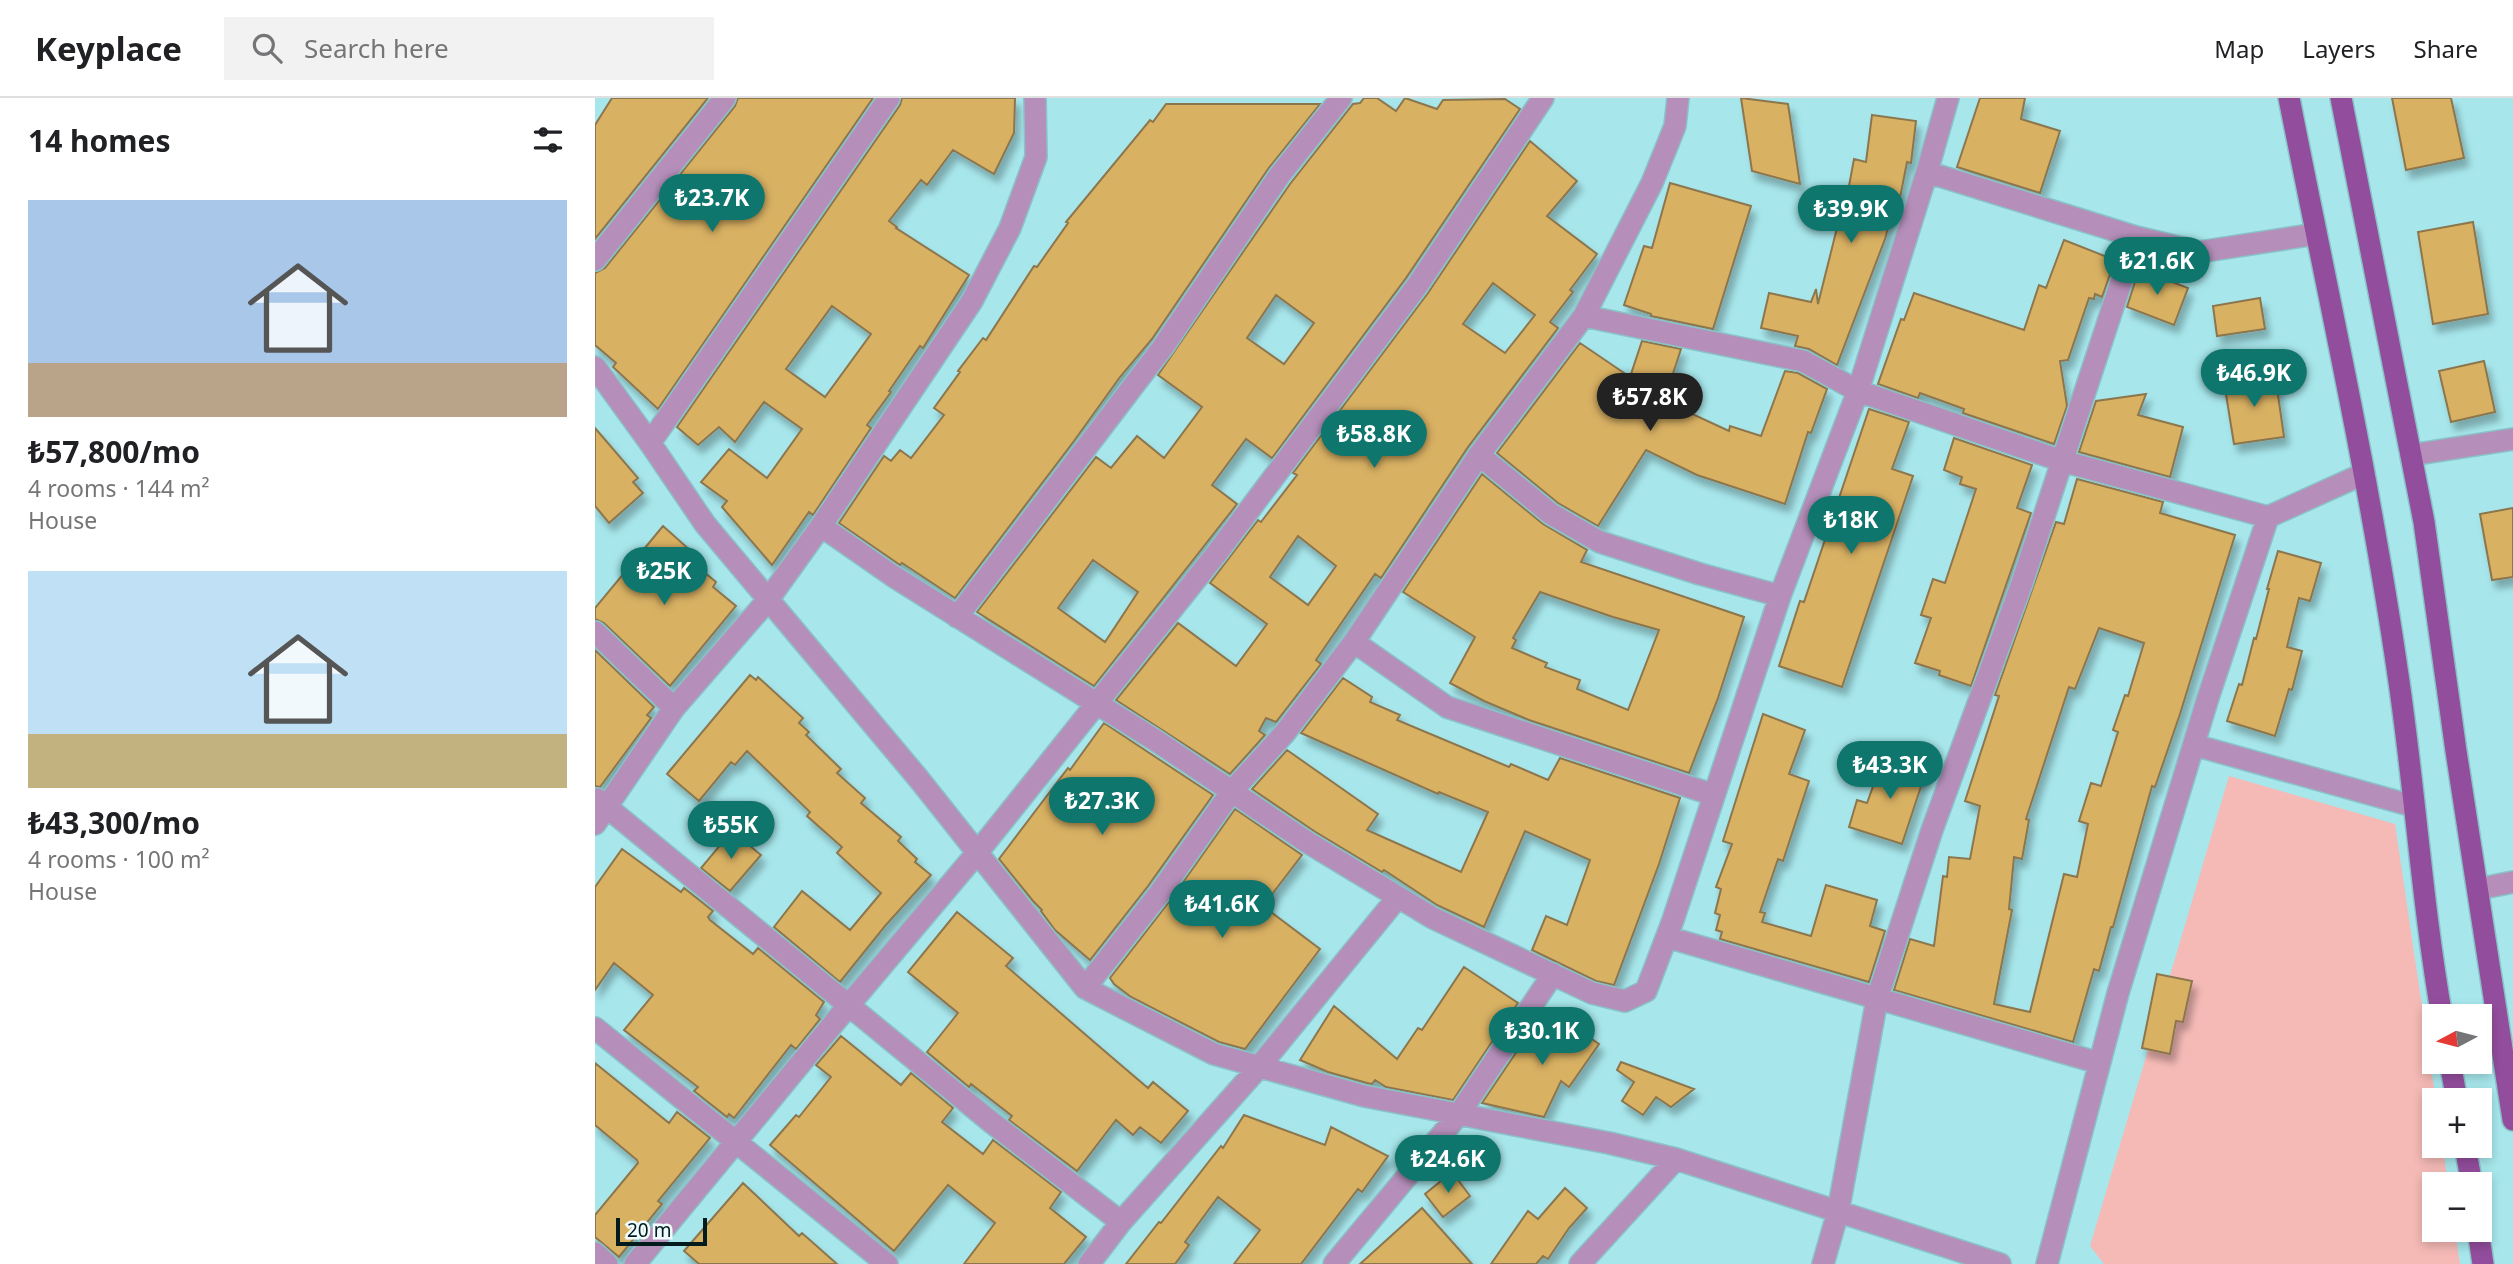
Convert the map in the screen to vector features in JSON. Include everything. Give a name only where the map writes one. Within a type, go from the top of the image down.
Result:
[{"type":"main road","points":[[2289,98],[2363,474],[2398,676],[2430,947],[2440,1004]]},
{"type":"main road","points":[[2341,98],[2424,522],[2513,1121]]},
{"type":"main road","points":[[2480,1242],[2483,1264]]},
{"type":"street","points":[[595,260],[725,98]]},
{"type":"street","points":[[650,443],[889,98]]},
{"type":"street","points":[[1035,98],[1036,157],[1010,228],[972,301],[768,600],[674,708],[598,809],[1121,1222]]},
{"type":"street","points":[[957,617],[1163,347],[1279,176],[1341,98]]},
{"type":"street","points":[[635,1264],[978,853],[1217,553],[1409,298],[1543,98]]},
{"type":"street","points":[[1085,988],[1159,894],[1232,791],[1284,734],[1354,642],[1479,455],[1584,316],[1651,183],[1675,126],[1678,98]]},
{"type":"street","points":[[821,526],[893,576],[1097,704],[1307,842],[1433,918],[1592,993],[1625,1001],[1646,991],[1667,937],[1780,596],[1858,391],[1948,98]]},
{"type":"street","points":[[1927,172],[2136,237],[2199,252],[2316,234]]},
{"type":"street","points":[[1823,1264],[1838,1212],[1877,999],[1932,830],[2017,596],[2136,237]]},
{"type":"street","points":[[1584,316],[1803,361],[1858,391],[2062,461],[2268,517],[2363,474]]},
{"type":"street","points":[[595,368],[705,524],[918,778],[1085,988],[1214,1054],[1364,1096],[1609,1143],[1676,1159],[2000,1264]]},
{"type":"street","points":[[2411,455],[2513,439]]},
{"type":"street","points":[[1479,455],[1551,514],[1600,542],[1780,596]]},
{"type":"street","points":[[2047,1264],[2099,1063],[2194,745],[2268,517]]},
{"type":"street","points":[[595,632],[674,708]]},
{"type":"street","points":[[1354,642],[1447,707],[1714,795]]},
{"type":"street","points":[[2194,745],[2413,806]]},
{"type":"street","points":[[2478,889],[2513,882]]},
{"type":"street","points":[[1089,1264],[1121,1222],[1259,1067],[1398,897]]},
{"type":"street","points":[[1667,937],[2099,1063]]},
{"type":"street","points":[[1334,1264],[1459,1114],[1553,974]]},
{"type":"street","points":[[595,1028],[887,1264]]},
{"type":"street","points":[[1580,1264],[1676,1159]]},
{"type":"street","points":[[595,1254],[607,1264]]},
{"type":"shaded area","points":[[2229,776],[2395,824],[2422,1006],[2422,1074],[2432,1074],[2434,1088],[2422,1088],[2422,1158],[2445,1158],[2446,1172],[2422,1172],[2422,1242],[2457,1242],[2460,1264],[2104,1264],[2090,1246]]},
{"type":"building","points":[[612,98],[708,98],[595,239],[595,125]]},
{"type":"building","points":[[738,98],[873,98],[658,409],[613,367],[616,363],[595,345],[595,273],[605,268],[735,106]]},
{"type":"building","points":[[902,98],[1015,98],[1014,133],[994,174],[953,150],[927,185],[921,180],[889,221],[969,275],[923,348],[920,346],[889,391],[891,392],[867,425],[871,428],[813,515],[809,512],[772,565],[722,507],[727,501],[701,482],[729,449],[767,478],[802,429],[764,402],[735,442],[719,427],[698,445],[677,427],[900,105]],"holes":[[[832,306],[871,334],[825,397],[786,369]]]},
{"type":"building","points":[[1364,98],[1377,98],[1396,111],[1405,98],[1437,109],[1443,100],[1505,99],[1520,109],[1406,278],[1272,458],[1246,439],[1212,485],[1237,504],[1094,686],[977,612],[1096,457],[1111,468],[1137,436],[1164,458],[1202,407],[1158,375],[1290,184],[1353,104],[1360,103]],"holes":[[[1276,295],[1314,323],[1284,364],[1247,338]],[[1093,560],[1138,592],[1105,642],[1058,608]]]},
{"type":"building","points":[[1741,98],[1788,104],[1800,184],[1752,171]]},
{"type":"building","points":[[1980,98],[2025,98],[2021,119],[2060,131],[2040,193],[1957,167]]},
{"type":"building","points":[[2392,98],[2451,98],[2464,158],[2406,170]]},
{"type":"building","points":[[1166,104],[1320,104],[1268,169],[1152,339],[1120,377],[955,598],[902,563],[900,565],[839,523],[884,456],[891,461],[900,450],[911,458],[944,415],[934,408],[960,372],[958,371],[983,338],[986,340],[1034,266],[1037,267],[1068,223],[1066,222]]},
{"type":"building","points":[[1872,115],[1916,121],[1911,163],[1907,162],[1896,218],[1891,217],[1837,365],[1809,349],[1795,346],[1798,336],[1761,328],[1769,293],[1811,302],[1816,289],[1818,304],[1841,212],[1844,213],[1854,159],[1866,162]]},
{"type":"building","points":[[1530,141],[1577,181],[1547,216],[1597,254],[1550,322],[1558,328],[1468,447],[1381,578],[1375,574],[1316,660],[1321,664],[1276,722],[1266,718],[1259,731],[1265,735],[1230,774],[1116,700],[1178,623],[1236,666],[1267,624],[1210,583],[1258,520],[1261,522],[1297,475],[1293,473],[1428,293]],"holes":[[[1493,283],[1535,315],[1505,353],[1463,324]],[[1298,536],[1336,566],[1308,605],[1270,577]]]},
{"type":"building","points":[[1670,183],[1751,206],[1713,329],[1651,316],[1624,305],[1644,246],[1652,248]]},
{"type":"building","points":[[2473,222],[2488,314],[2433,324],[2418,232]]},
{"type":"building","points":[[2064,240],[2115,260],[2102,297],[2095,294],[2094,299],[2089,298],[2068,360],[2060,361],[2067,406],[2054,444],[1963,413],[1964,409],[1920,393],[1918,398],[1878,384],[1901,319],[1904,320],[1914,293],[2024,330],[2039,285],[2046,288]]},
{"type":"building","points":[[2139,269],[2188,288],[2174,325],[2127,307]]},
{"type":"building","points":[[2260,298],[2265,329],[2217,336],[2213,306]]},
{"type":"building","points":[[1642,341],[1681,349],[1664,401],[1729,431],[1730,426],[1761,436],[1785,371],[1798,373],[1827,389],[1811,433],[1808,432],[1785,504],[1697,475],[1646,450],[1598,526],[1558,503],[1497,453],[1580,343],[1630,377]]},
{"type":"building","points":[[2484,361],[2495,412],[2451,422],[2439,371]]},
{"type":"building","points":[[2275,374],[2284,437],[2234,444],[2224,382]]},
{"type":"building","points":[[2146,394],[2138,415],[2183,427],[2170,477],[2079,452],[2096,401]]},
{"type":"building","points":[[1869,409],[1909,422],[1892,469],[1913,476],[1842,687],[1779,666],[1800,601],[1804,602]]},
{"type":"building","points":[[595,428],[638,478],[633,482],[643,493],[609,523],[595,506]]},
{"type":"building","points":[[1954,438],[2032,465],[2017,508],[2031,513],[1971,686],[1915,663],[1931,618],[1921,615],[1933,579],[1945,583],[1976,489],[1960,484],[1962,477],[1944,470]]},
{"type":"building","points":[[1482,474],[1543,524],[1587,550],[1581,562],[1744,617],[1718,698],[1689,773],[1529,720],[1450,683],[1475,637],[1403,592]],"holes":[[[1540,592],[1659,630],[1628,710],[1577,689],[1580,680],[1545,667],[1547,663],[1512,648],[1516,640],[1513,638]]]},
{"type":"building","points":[[2077,479],[2163,502],[2160,513],[2235,535],[2180,714],[2155,787],[2152,786],[2099,971],[2094,969],[2073,1042],[1894,990],[1910,939],[1934,946],[1943,876],[1947,877],[1949,857],[1970,859],[1980,806],[1965,801],[1999,696],[1995,695],[2056,522],[2064,524]],"holes":[[[2099,628],[2144,643],[2128,696],[2125,695],[2113,730],[2118,732],[2101,786],[2091,783],[2079,821],[2088,824],[2077,877],[2064,874],[2030,1012],[1994,1004],[2012,910],[2009,909],[2014,857],[2022,859],[2029,820],[2026,819],[2069,687],[2075,689]]]},
{"type":"building","points":[[2513,508],[2513,577],[2492,580],[2480,514]]},
{"type":"building","points":[[663,526],[691,551],[686,557],[716,582],[713,587],[736,606],[670,686],[604,623],[595,619],[595,608]]},
{"type":"building","points":[[2278,551],[2321,563],[2310,601],[2299,598],[2287,647],[2302,651],[2292,690],[2289,689],[2275,736],[2227,721],[2239,684],[2242,685],[2254,638],[2256,639]]},
{"type":"building","points":[[595,650],[654,707],[647,715],[651,718],[600,787],[595,786]]},
{"type":"building","points":[[750,675],[756,680],[758,677],[803,718],[799,723],[809,732],[806,735],[841,769],[837,773],[865,798],[861,803],[901,837],[898,841],[917,859],[915,862],[931,875],[840,982],[774,927],[802,891],[850,930],[881,893],[837,853],[842,847],[807,816],[810,812],[747,751],[735,765],[731,762],[699,801],[667,774]]},
{"type":"building","points":[[1343,678],[1372,697],[1370,702],[1400,715],[1397,720],[1509,767],[1511,764],[1548,780],[1560,758],[1680,798],[1659,864],[1614,985],[1596,981],[1532,950],[1546,916],[1567,925],[1590,860],[1525,831],[1484,927],[1437,905],[1384,870],[1382,872],[1314,831],[1252,789],[1287,750],[1378,814],[1367,830],[1461,872],[1488,812],[1439,792],[1438,794],[1301,733]]},
{"type":"building","points":[[1763,714],[1805,730],[1789,774],[1809,781],[1783,861],[1778,859],[1760,912],[1765,913],[1762,922],[1811,936],[1826,885],[1877,900],[1870,926],[1885,931],[1869,982],[1720,939],[1722,932],[1716,930],[1720,915],[1715,913],[1721,889],[1716,887],[1732,844],[1723,841]]},
{"type":"building","points":[[1104,723],[1213,795],[1148,886],[1090,960],[1055,930],[1042,910],[999,859]]},
{"type":"building","points":[[1884,756],[1926,771],[1902,844],[1849,827],[1857,800],[1867,803]]},
{"type":"building","points":[[1235,809],[1302,855],[1263,906],[1320,949],[1245,1049],[1219,1042],[1131,997],[1110,978],[1169,902]]},
{"type":"building","points":[[732,831],[761,855],[730,891],[701,868]]},
{"type":"building","points":[[622,849],[681,892],[684,888],[713,911],[708,917],[710,920],[753,954],[758,948],[824,1002],[816,1015],[820,1019],[796,1049],[791,1045],[734,1118],[729,1114],[727,1117],[694,1091],[698,1087],[624,1030],[653,995],[614,963],[595,990],[595,887]]},
{"type":"building","points":[[957,912],[1013,958],[1006,966],[1108,1054],[1148,1088],[1153,1082],[1188,1111],[1161,1143],[1140,1127],[1133,1135],[1116,1120],[1077,1171],[1009,1120],[1012,1116],[971,1084],[969,1087],[927,1052],[958,1013],[908,972]]},
{"type":"building","points":[[1464,967],[1518,1003],[1453,1100],[1386,1087],[1375,1080],[1372,1084],[1367,1083],[1328,1072],[1300,1060],[1334,1006],[1397,1059],[1418,1028],[1422,1030]]},
{"type":"building","points":[[2157,974],[2192,981],[2183,1022],[2176,1021],[2170,1054],[2142,1048]]},
{"type":"building","points":[[1557,1015],[1599,1044],[1569,1087],[1561,1081],[1544,1117],[1482,1103],[1540,1017],[1550,1025]]},
{"type":"building","points":[[841,1036],[901,1085],[911,1073],[953,1108],[942,1122],[983,1154],[993,1140],[1061,1192],[1050,1208],[1086,1237],[1064,1264],[964,1264],[995,1223],[948,1185],[894,1251],[770,1145],[796,1115],[799,1117],[831,1077],[816,1065]]},
{"type":"building","points":[[1621,1062],[1694,1089],[1671,1107],[1656,1097],[1643,1115],[1622,1101],[1634,1082],[1617,1070]]},
{"type":"building","points":[[595,1063],[669,1123],[677,1112],[710,1138],[658,1201],[662,1204],[619,1257],[595,1237],[595,1215],[638,1163],[595,1125]]},
{"type":"building","points":[[1244,1115],[1325,1145],[1331,1127],[1388,1156],[1362,1192],[1358,1189],[1301,1264],[1234,1264],[1260,1230],[1218,1197],[1185,1242],[1189,1245],[1175,1264],[1126,1264],[1221,1146],[1223,1148]]},
{"type":"building","points":[[1452,1172],[1470,1196],[1443,1217],[1425,1194]]},
{"type":"building","points":[[743,1183],[799,1236],[802,1233],[837,1264],[699,1264],[684,1251]]},
{"type":"building","points":[[1565,1188],[1587,1208],[1569,1228],[1548,1259],[1543,1256],[1536,1264],[1491,1264],[1528,1211],[1538,1219]]},
{"type":"building","points":[[1422,1208],[1472,1264],[1360,1264]]}]
